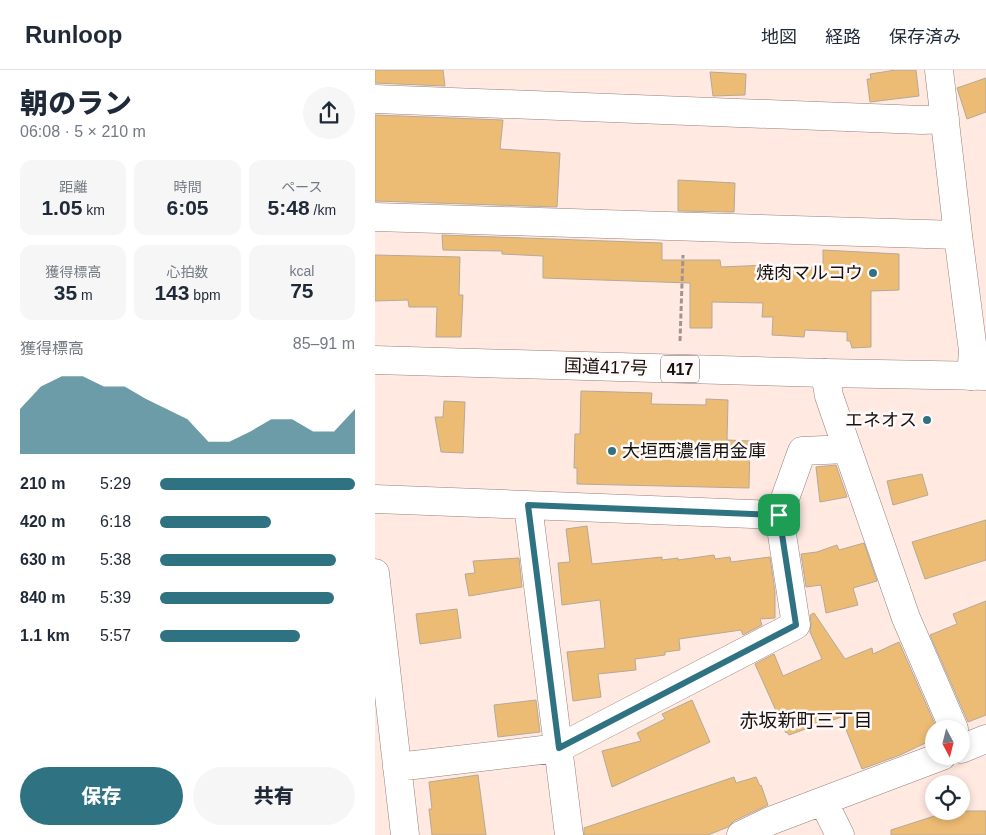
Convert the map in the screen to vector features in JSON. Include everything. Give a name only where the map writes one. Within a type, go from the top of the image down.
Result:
[{"type":"main road","points":[[939,70],[973,351],[979,376]]},
{"type":"main road","points":[[375,99],[922,120],[945,119]]},
{"type":"main road","points":[[375,217],[958,235]]},
{"type":"main road","name":"国道417号","points":[[375,360],[979,376]]},
{"type":"main road","points":[[825,373],[829,396],[906,618],[951,720]]},
{"type":"main road","points":[[397,767],[559,748],[796,625],[779,515],[802,451],[847,449]]},
{"type":"main road","points":[[375,499],[779,515]]},
{"type":"main road","points":[[528,505],[569,835]]},
{"type":"main road","points":[[375,573],[379,637],[405,835]]},
{"type":"main road","points":[[741,835],[770,821],[925,759]]},
{"type":"main road","points":[[823,801],[840,835]]},
{"type":"path","points":[[679,369],[685,227]]},
{"type":"building","points":[[375,70],[443,70],[445,86],[375,83]]},
{"type":"building","points":[[896,70],[916,70],[919,96],[870,102],[867,79],[871,79],[870,74]]},
{"type":"building","points":[[710,72],[746,74],[745,95],[713,96]]},
{"type":"building","points":[[986,78],[986,112],[967,119],[957,88]]},
{"type":"building","points":[[375,115],[503,120],[500,149],[560,153],[557,207],[375,201]]},
{"type":"building","points":[[678,180],[735,183],[734,212],[678,211]]},
{"type":"building","points":[[442,235],[662,243],[662,260],[720,260],[721,267],[769,265],[823,268],[823,250],[899,254],[899,290],[871,291],[871,347],[852,348],[850,341],[847,341],[847,332],[805,330],[804,337],[772,335],[773,317],[762,317],[763,303],[712,302],[712,328],[690,328],[690,283],[543,278],[543,256],[502,254],[502,251],[443,250]]},
{"type":"building","points":[[375,255],[460,257],[459,295],[463,295],[461,337],[436,337],[437,307],[409,307],[408,300],[375,301]]},
{"type":"building","points":[[581,391],[652,393],[651,404],[706,405],[706,399],[728,400],[727,440],[750,441],[749,488],[577,484],[577,468],[574,468],[575,434],[580,434]]},
{"type":"building","points":[[444,401],[465,402],[463,453],[441,452],[435,417],[443,417]]},
{"type":"building","points":[[836,465],[847,497],[820,502],[816,467]]},
{"type":"building","points":[[922,474],[928,495],[893,505],[887,481]]},
{"type":"building","points":[[986,520],[986,560],[925,579],[912,542]]},
{"type":"building","points":[[587,526],[592,564],[662,557],[662,560],[678,558],[678,560],[714,555],[715,559],[730,557],[731,562],[770,557],[775,592],[775,618],[760,619],[762,625],[743,635],[741,630],[679,639],[680,650],[665,652],[665,655],[635,659],[636,670],[598,674],[601,697],[573,701],[567,652],[605,648],[600,600],[562,605],[558,563],[570,562],[566,529]]},
{"type":"building","points":[[864,543],[877,581],[853,588],[858,605],[826,613],[821,585],[806,587],[801,554],[817,552],[837,545],[839,550]]},
{"type":"building","points":[[519,558],[522,587],[469,596],[465,574],[475,573],[473,561]]},
{"type":"building","points":[[986,601],[986,715],[970,721],[967,720],[930,635],[957,624],[953,614]]},
{"type":"building","points":[[457,609],[461,638],[420,644],[416,614]]},
{"type":"building","points":[[814,613],[845,659],[872,648],[873,654],[899,642],[933,720],[925,720],[925,743],[862,769],[841,717],[814,727],[811,718],[811,727],[789,735],[786,733],[755,664],[774,654],[783,676],[822,659],[810,632],[810,615]]},
{"type":"building","points":[[536,700],[540,732],[498,737],[494,705]]},
{"type":"building","points":[[692,700],[710,742],[612,787],[602,751],[641,741],[637,733],[665,719],[662,714]]},
{"type":"building","points":[[478,775],[486,835],[432,835],[429,809],[432,809],[429,782]]},
{"type":"building","points":[[734,777],[736,783],[756,777],[768,805],[734,821],[728,827],[708,835],[584,835],[584,828]]},
{"type":"building","points":[[970,811],[986,811],[986,835],[891,835],[891,830],[925,819],[970,820]]},
{"type":"place","name":"焼肉マルコウ","points":[[873,273]]},
{"type":"place","name":"エネオス","points":[[927,420]]},
{"type":"place","name":"大垣西濃信用金庫","points":[[612,451]]},
{"type":"district","name":"赤坂新町三丁目","points":[[806,720]]},
{"type":"route","points":[[528,505],[779,515],[796,625],[559,748],[528,505]]}]
